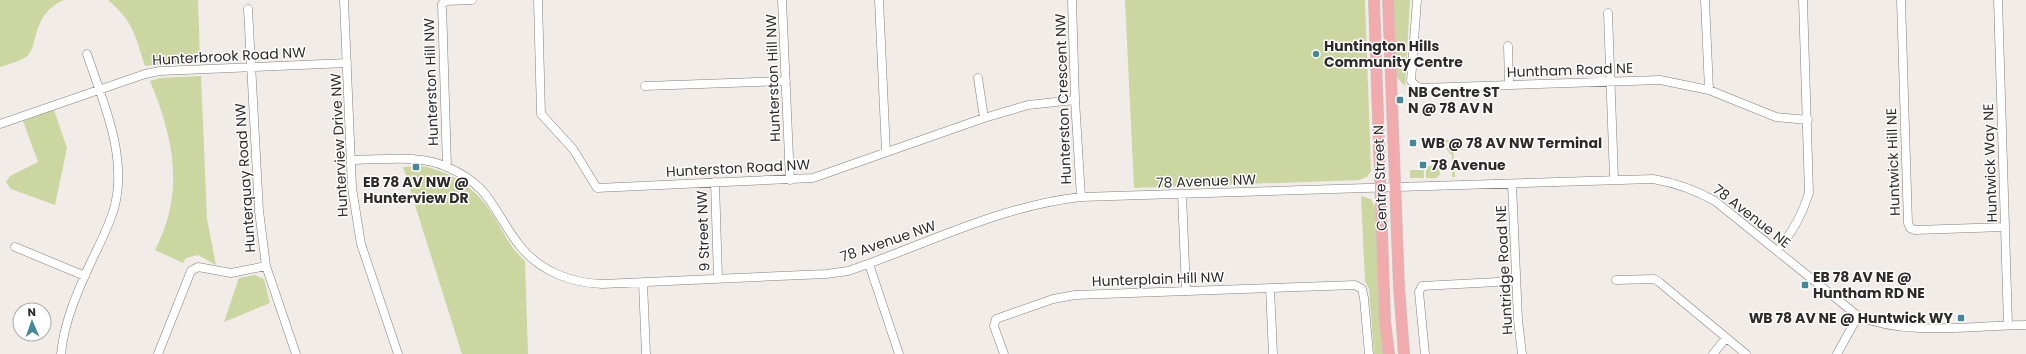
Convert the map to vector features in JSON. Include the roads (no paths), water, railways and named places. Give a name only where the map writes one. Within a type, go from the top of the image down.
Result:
[{"type":"main road","name":"Centre Street N","points":[[1374,0],[1385,321],[1389,354]]},
{"type":"main road","name":"Centre Street N","points":[[1388,0],[1399,287],[1404,354]]},
{"type":"street","name":"Hunterview Drive NW","points":[[344,0],[351,160],[355,214],[361,244],[398,354]]},
{"type":"street","name":"Hunterston Hill NW","points":[[447,167],[442,4],[446,1],[472,0]]},
{"type":"street","name":"Hunterston Road NW","points":[[538,0],[540,114],[573,150],[597,188],[813,178],[984,118],[1028,105],[1075,100]]},
{"type":"street","name":"Hunterston Hill NW","points":[[782,0],[790,180]]},
{"type":"street","points":[[879,0],[886,152]]},
{"type":"street","name":"Hunterston Crescent NW","points":[[1072,0],[1080,197]]},
{"type":"street","name":"Huntham Road NE","points":[[1417,0],[1411,81],[1416,86],[1421,88],[1660,80],[1709,90],[1776,117],[1808,120]]},
{"type":"street","points":[[1706,0],[1709,90]]},
{"type":"street","points":[[1778,251],[1794,230],[1803,212],[1809,193],[1808,120],[1803,0]]},
{"type":"street","name":"Huntwick Hill NE","points":[[1901,0],[1908,223],[1910,228],[1915,230],[2005,227]]},
{"type":"street","name":"Huntwick Way NE","points":[[1998,0],[2008,325]]},
{"type":"street","name":"Hunterquay Road NW","points":[[248,9],[259,211],[266,266],[295,354]]},
{"type":"street","points":[[1608,13],[1614,179]]},
{"type":"street","points":[[1508,46],[1509,84]]},
{"type":"street","points":[[60,354],[67,323],[115,206],[118,186],[117,158],[113,133],[87,54]]},
{"type":"street","name":"Hunterbrook Road NW","points":[[0,124],[99,89],[145,74],[160,71],[347,63]]},
{"type":"street","points":[[978,78],[984,118]]},
{"type":"street","points":[[645,86],[786,81]]},
{"type":"street","name":"78 Avenue NW","points":[[351,160],[419,160],[447,167],[467,177],[486,193],[520,246],[534,260],[550,271],[565,278],[589,284],[643,283],[826,274],[848,271],[978,222],[1050,201],[1080,197],[1182,195],[1395,187]]},
{"type":"street","name":"78 Avenue NE","points":[[1395,187],[1653,178],[1674,182],[1694,189],[1715,201],[1858,316],[1888,326],[1908,328],[2026,325]]},
{"type":"street","name":"9 Street NW","points":[[715,182],[718,279]]},
{"type":"street","name":"Huntridge Road NE","points":[[1512,184],[1518,320],[1522,354]]},
{"type":"street","points":[[1182,195],[1186,290]]},
{"type":"street","points":[[15,247],[85,276]]},
{"type":"street","points":[[869,264],[899,354]]},
{"type":"street","points":[[158,354],[191,271],[198,266],[230,273],[266,266]]},
{"type":"street","points":[[1616,280],[1654,279],[1746,354]]},
{"type":"street","points":[[1424,354],[1420,292],[1422,286],[1516,281]]},
{"type":"street","points":[[643,283],[646,354]]},
{"type":"street","name":"Hunterplain Hill NW","points":[[1004,354],[994,326],[996,319],[1046,301],[1075,295],[1355,285],[1360,287],[1364,298],[1369,354]]},
{"type":"street","points":[[1270,288],[1273,354]]},
{"type":"street","points":[[1837,354],[1858,316]]},
{"type":"street","points":[[1713,354],[1726,338]]},
{"type":"place","name":"Huntington Hills Community Centre","points":[[1316,54]]},
{"type":"place","name":"NB Centre ST N @ 78 AV N","points":[[1400,100]]},
{"type":"place","name":"WB @ 78 AV NW Terminal","points":[[1413,143]]},
{"type":"place","name":"78 Avenue","points":[[1423,165]]},
{"type":"place","name":"EB 78 AV NW @ Hunterview DR","points":[[416,167]]},
{"type":"place","name":"EB 78 AV NE @ Huntham RD NE","points":[[1805,285]]},
{"type":"place","name":"WB 78 AV NE @ Huntwick WY","points":[[1961,318]]}]
